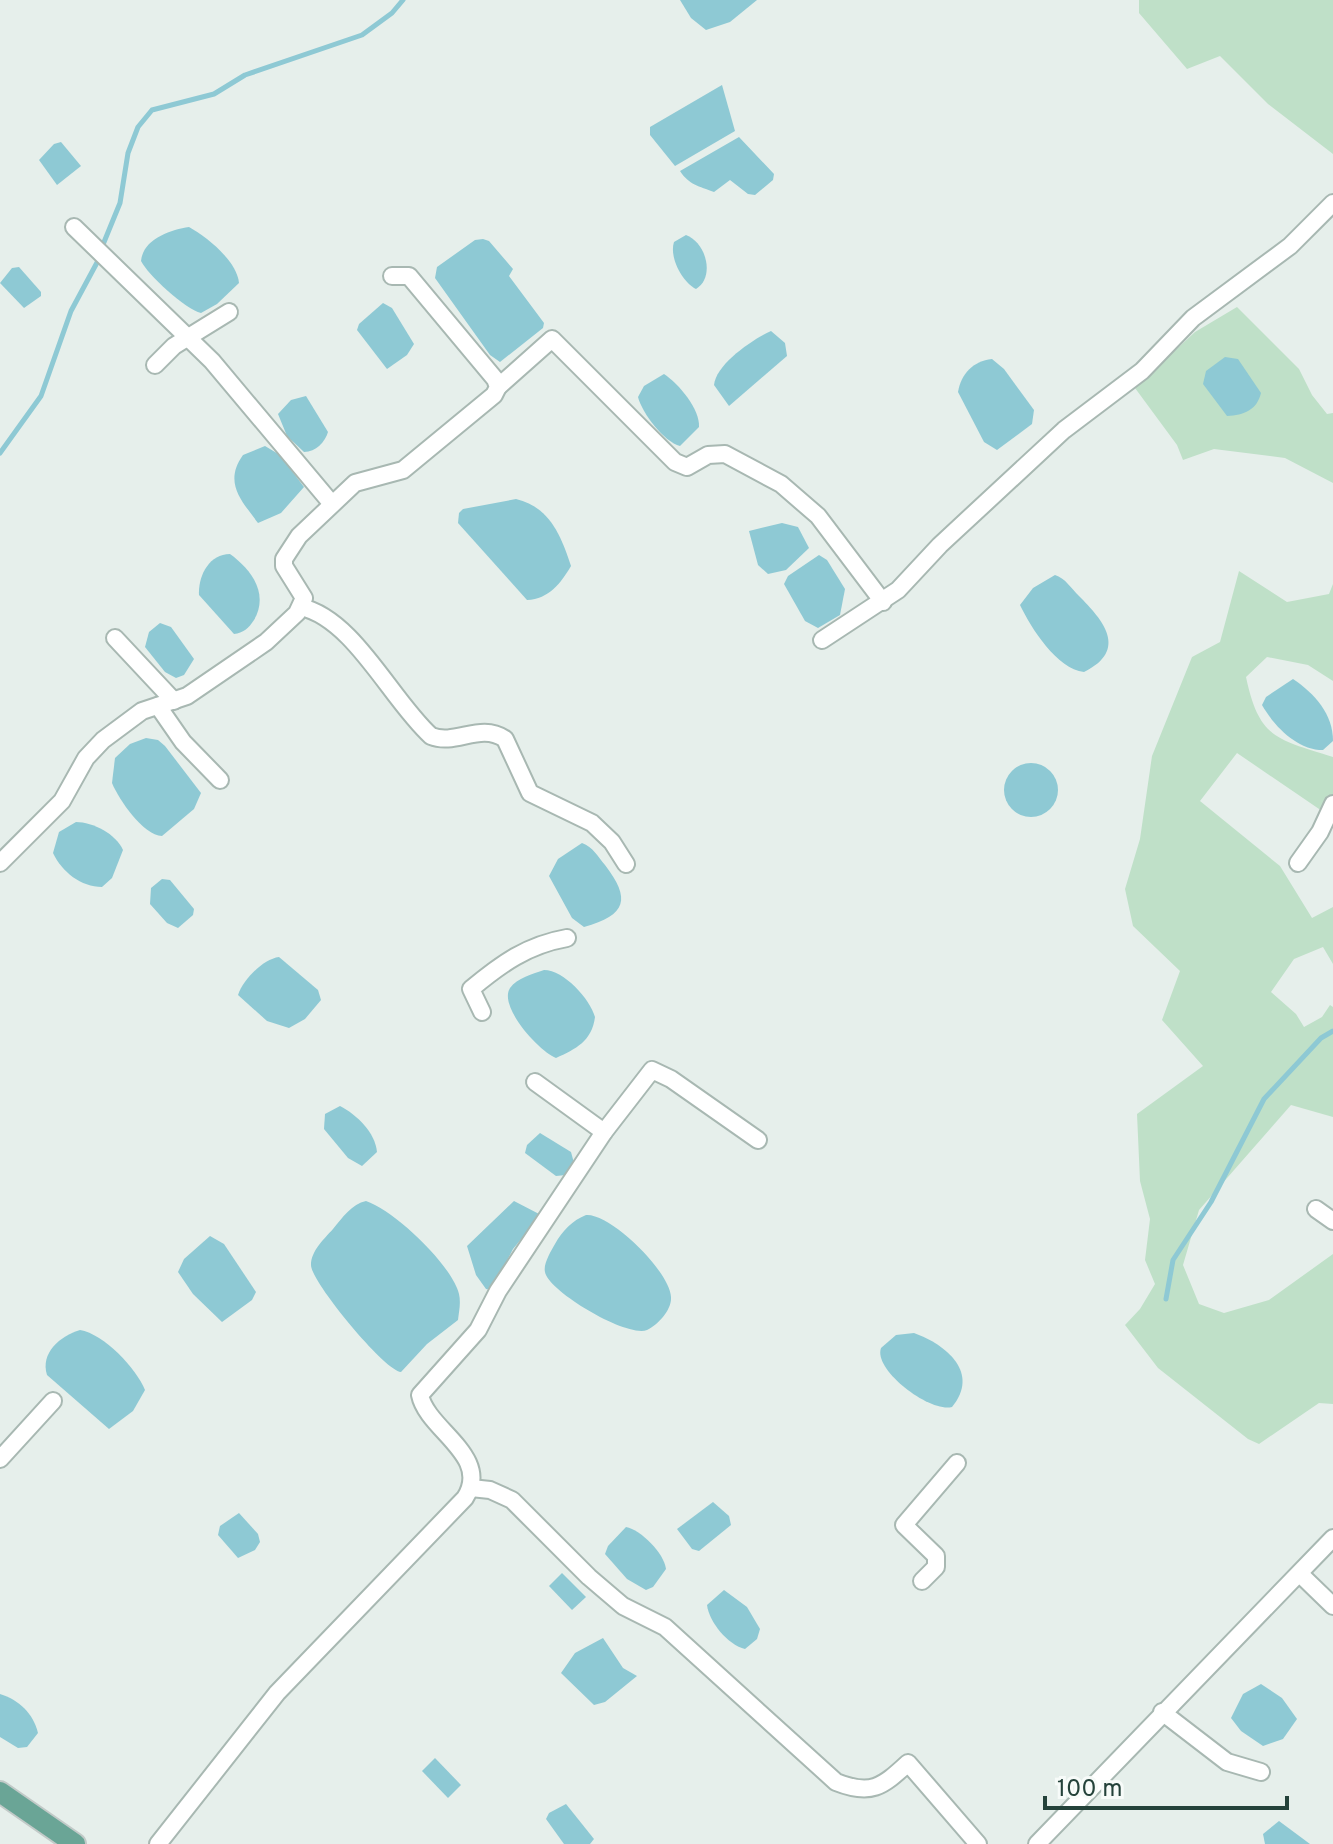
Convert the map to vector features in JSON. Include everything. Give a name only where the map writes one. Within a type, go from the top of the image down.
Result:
[{"type":"main road","points":[[0,1792],[75,1844]]},
{"type":"street","points":[[822,640],[883,602],[1064,430],[1142,371],[1217,299],[1290,246],[1333,203]]},
{"type":"street","points":[[74,227],[212,361],[332,504]]},
{"type":"street","points":[[392,276],[409,276],[419,284],[498,387]]},
{"type":"street","points":[[155,365],[187,337],[229,312]]},
{"type":"street","points":[[0,863],[62,801],[86,758],[103,740],[142,711],[166,704],[266,642],[301,607],[304,598],[284,566],[286,554],[332,504],[362,479],[403,470],[412,464],[494,395],[498,387],[552,339],[675,462],[687,467],[708,455],[725,454],[781,484],[818,516],[883,602]]},
{"type":"street","points":[[301,607],[320,611],[336,624],[431,736],[442,740],[488,731],[505,739],[530,793],[592,823],[612,842],[626,864]]},
{"type":"street","points":[[115,638],[166,704],[183,742],[220,780]]},
{"type":"street","points":[[1298,863],[1320,832],[1333,804]]},
{"type":"street","points":[[482,1012],[471,989],[506,959],[542,942],[567,938]]},
{"type":"street","points":[[158,1844],[277,1693],[461,1503],[471,1488],[469,1466],[463,1453],[423,1407],[420,1395],[478,1330],[498,1291],[604,1132],[652,1070],[671,1079],[758,1140]]},
{"type":"street","points":[[535,1082],[604,1132]]},
{"type":"street","points":[[1316,1209],[1333,1221]]},
{"type":"street","points":[[0,1459],[53,1401]]},
{"type":"street","points":[[922,1581],[936,1567],[936,1556],[904,1525],[957,1463]]},
{"type":"street","points":[[471,1488],[490,1490],[512,1500],[550,1542],[600,1587],[623,1606],[665,1627],[836,1782],[866,1789],[883,1786],[908,1763],[978,1844]]},
{"type":"street","points":[[1037,1844],[1333,1538]]},
{"type":"street","points":[[1300,1574],[1333,1606]]},
{"type":"street","points":[[1162,1712],[1227,1762],[1261,1772]]},
{"type":"green space","points":[[1139,0],[1333,0],[1333,154],[1268,104],[1220,56],[1187,69],[1139,13]]},
{"type":"green space","points":[[1237,307],[1299,369],[1312,395],[1327,414],[1333,413],[1333,483],[1285,458],[1214,449],[1183,460],[1177,445],[1135,388],[1195,332]]},
{"type":"green space","points":[[1239,571],[1287,602],[1329,594],[1333,584],[1333,681],[1308,665],[1267,657],[1246,677],[1257,713],[1273,734],[1333,757],[1333,795],[1322,811],[1237,753],[1200,801],[1280,866],[1312,918],[1333,907],[1333,964],[1323,947],[1294,959],[1271,992],[1296,1014],[1304,1027],[1322,1017],[1330,1005],[1333,1007],[1333,1117],[1291,1105],[1199,1210],[1183,1265],[1199,1304],[1224,1313],[1269,1300],[1333,1254],[1333,1404],[1319,1403],[1259,1444],[1248,1439],[1158,1368],[1125,1325],[1140,1309],[1155,1284],[1145,1260],[1150,1219],[1140,1181],[1137,1114],[1203,1066],[1162,1020],[1180,971],[1133,926],[1125,889],[1140,839],[1152,756],[1192,657],[1220,642]]},
{"type":"water","points":[[680,0],[757,0],[730,22],[706,30],[691,18]]},
{"type":"water","points":[[722,85],[735,131],[675,166],[650,135],[650,127]]},
{"type":"water","points":[[739,137],[774,174],[773,180],[755,195],[748,194],[730,180],[714,192],[683,176],[680,171]]},
{"type":"water","points":[[61,142],[81,166],[57,185],[39,160],[54,144]]},
{"type":"water","points":[[189,227],[227,258],[239,283],[217,304],[201,313],[168,291],[141,261],[152,241],[166,233]]},
{"type":"water","points":[[686,235],[699,245],[706,261],[705,277],[696,289],[682,275],[673,255],[674,242]]},
{"type":"water","points":[[475,240],[489,241],[513,269],[509,276],[544,323],[543,328],[500,362],[490,355],[435,278],[437,267]]},
{"type":"water","points":[[19,267],[41,292],[41,296],[24,308],[0,283],[12,268]]},
{"type":"water","points":[[383,303],[392,308],[414,344],[407,355],[387,369],[357,330],[359,324]]},
{"type":"water","points":[[771,331],[785,343],[787,356],[729,406],[714,385],[716,377],[736,353]]},
{"type":"water","points":[[1225,357],[1238,359],[1261,393],[1249,410],[1227,416],[1203,384],[1206,371]]},
{"type":"water","points":[[992,359],[1004,369],[1034,410],[1032,424],[997,450],[984,442],[958,392],[969,370],[979,362]]},
{"type":"water","points":[[664,374],[688,398],[698,420],[699,427],[680,446],[654,426],[638,397],[644,386]]},
{"type":"water","points":[[306,396],[328,432],[319,446],[304,452],[287,436],[278,414],[291,400]]},
{"type":"water","points":[[265,446],[280,455],[304,487],[281,513],[258,523],[237,491],[235,474],[243,455]]},
{"type":"water","points":[[516,499],[528,503],[546,516],[563,544],[571,566],[554,589],[535,599],[527,600],[458,523],[459,513],[463,509]]},
{"type":"water","points":[[782,523],[798,527],[809,548],[786,570],[768,574],[758,565],[749,531]]},
{"type":"water","points":[[230,554],[251,575],[260,601],[252,623],[234,634],[199,595],[200,581],[206,567],[216,558]]},
{"type":"water","points":[[819,555],[827,560],[845,589],[840,615],[818,628],[805,621],[784,584],[788,576]]},
{"type":"water","points":[[1055,575],[1088,605],[1107,635],[1109,645],[1106,654],[1084,672],[1064,664],[1055,656],[1038,636],[1020,605],[1033,588]]},
{"type":"water","points":[[160,623],[171,627],[194,659],[184,675],[176,678],[165,672],[145,647],[149,632]]},
{"type":"water","points":[[1293,679],[1309,691],[1330,722],[1333,741],[1323,750],[1295,741],[1273,721],[1262,705],[1266,697]]},
{"type":"water","points":[[146,738],[158,740],[165,746],[201,793],[194,809],[162,836],[147,830],[140,823],[112,783],[115,758],[130,744]]},
{"type":"water","points":[[1031,763],[1050,771],[1058,790],[1050,809],[1031,817],[1012,809],[1004,790],[1012,771]]},
{"type":"water","points":[[76,822],[103,830],[123,850],[112,878],[102,887],[73,877],[53,853],[59,832]]},
{"type":"water","points":[[582,843],[605,865],[621,896],[616,911],[609,917],[584,927],[572,918],[549,876],[558,859]]},
{"type":"water","points":[[162,879],[170,880],[194,909],[193,915],[178,928],[167,923],[150,904],[151,888]]},
{"type":"water","points":[[279,957],[318,990],[321,1000],[305,1019],[289,1028],[267,1021],[238,995],[254,971]]},
{"type":"water","points":[[544,970],[568,980],[588,1002],[595,1017],[587,1038],[556,1058],[522,1028],[508,996],[510,988],[517,982]]},
{"type":"water","points":[[340,1106],[364,1125],[376,1145],[377,1152],[362,1166],[348,1158],[324,1129],[325,1114]]},
{"type":"water","points":[[540,1133],[571,1152],[574,1163],[566,1175],[556,1176],[525,1153],[527,1145]]},
{"type":"water","points":[[366,1201],[391,1215],[434,1254],[459,1294],[458,1320],[427,1344],[401,1372],[380,1357],[350,1324],[323,1289],[311,1265],[322,1241],[348,1212]]},
{"type":"water","points":[[514,1201],[541,1215],[513,1249],[492,1290],[486,1289],[476,1275],[467,1246]]},
{"type":"water","points":[[586,1215],[610,1223],[624,1233],[661,1273],[671,1302],[664,1316],[651,1328],[637,1331],[607,1320],[573,1301],[549,1280],[545,1269],[551,1250],[568,1226]]},
{"type":"water","points":[[210,1236],[224,1244],[256,1292],[252,1300],[222,1322],[193,1294],[178,1272],[184,1259]]},
{"type":"water","points":[[80,1330],[99,1338],[118,1353],[145,1390],[133,1411],[109,1429],[47,1375],[46,1360],[53,1346],[65,1336]]},
{"type":"water","points":[[914,1333],[938,1345],[956,1362],[963,1383],[952,1407],[942,1407],[918,1397],[894,1378],[886,1367],[881,1348],[896,1335]]},
{"type":"water","points":[[713,1502],[729,1516],[731,1525],[699,1551],[692,1549],[677,1529]]},
{"type":"water","points":[[239,1513],[258,1534],[260,1542],[255,1550],[238,1558],[218,1535],[220,1526]]},
{"type":"water","points":[[626,1527],[651,1543],[666,1569],[653,1587],[646,1590],[627,1579],[605,1554],[608,1546]]},
{"type":"water","points":[[562,1573],[586,1597],[572,1610],[549,1586]]},
{"type":"water","points":[[724,1590],[747,1607],[760,1629],[757,1639],[745,1649],[726,1638],[709,1612],[707,1605]]},
{"type":"water","points":[[603,1638],[623,1668],[637,1676],[605,1702],[594,1705],[561,1673],[575,1653]]},
{"type":"water","points":[[1261,1684],[1282,1698],[1297,1719],[1283,1739],[1263,1746],[1241,1731],[1231,1718],[1243,1694]]},
{"type":"water","points":[[0,1694],[19,1704],[33,1719],[38,1733],[27,1747],[18,1748],[0,1737]]},
{"type":"water","points":[[435,1758],[461,1785],[448,1798],[422,1771]]},
{"type":"water","points":[[566,1804],[594,1839],[590,1844],[564,1844],[546,1819],[549,1813]]},
{"type":"water","points":[[1279,1821],[1310,1844],[1265,1844],[1263,1834]]},
{"type":"waterway","points":[[102,247],[120,203],[128,153],[138,127],[152,110],[214,94],[245,75],[362,35],[392,13],[403,0]]},
{"type":"waterway","points":[[0,453],[41,396],[71,311],[100,257]]},
{"type":"waterway","points":[[1166,1299],[1173,1260],[1211,1202],[1264,1099],[1321,1038],[1333,1031]]}]
